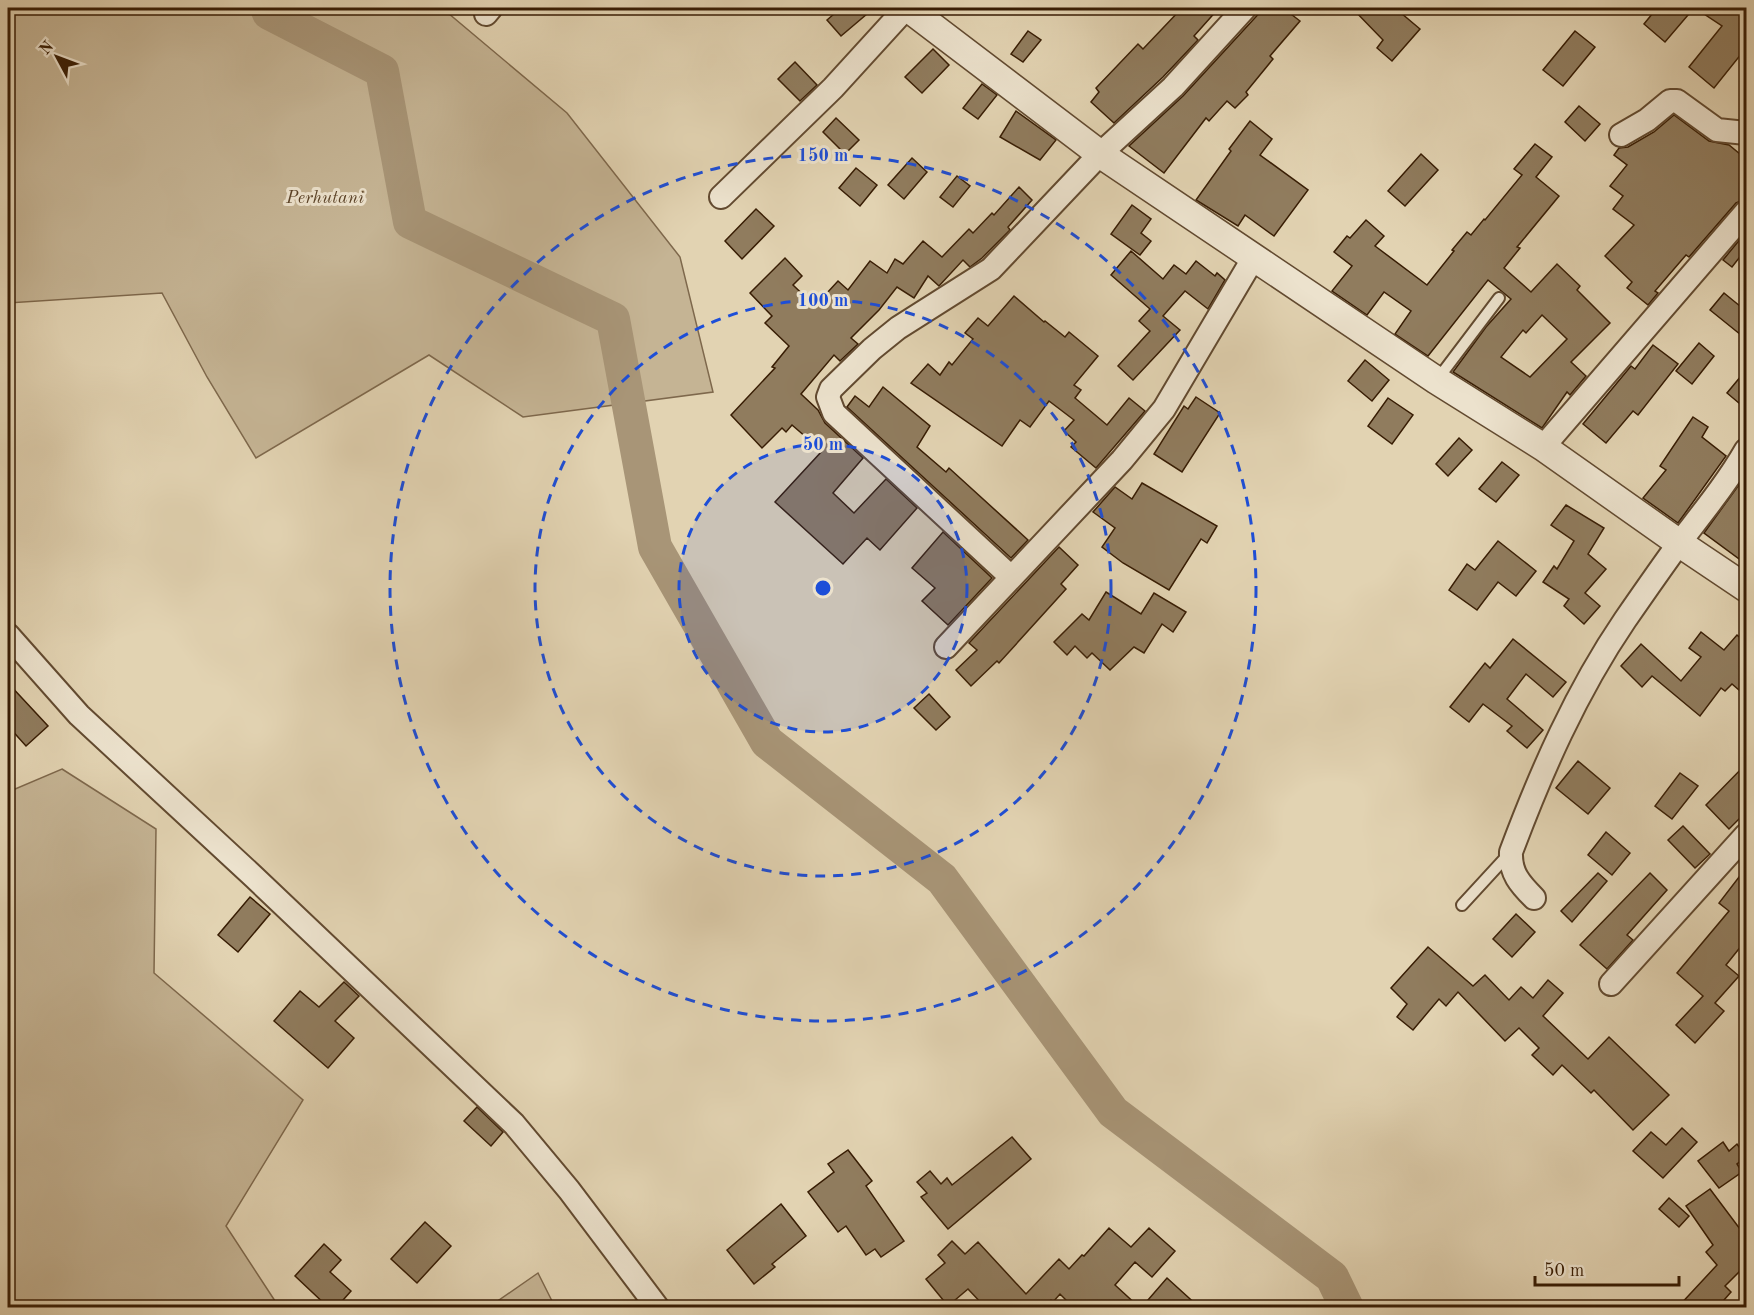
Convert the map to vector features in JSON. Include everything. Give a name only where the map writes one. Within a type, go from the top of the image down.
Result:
[{"type":"street","points":[[1011,577],[834,413],[828,397],[831,389],[872,349],[898,328],[991,269],[1100,154],[1173,87],[1245,8]]},
{"type":"street","points":[[721,197],[912,9],[1100,154],[1436,380],[1543,447],[1746,588]]},
{"type":"street","points":[[1621,135],[1647,120],[1670,101],[1677,101],[1717,130],[1746,133]]},
{"type":"street","points":[[1543,447],[1746,212]]},
{"type":"street","points":[[946,647],[1122,460],[1164,409],[1254,257]]},
{"type":"street","points":[[1534,898],[1515,876],[1510,865],[1510,852],[1549,758],[1580,694],[1624,622],[1679,543],[1732,474],[1746,450]]},
{"type":"street","points":[[8,635],[79,715],[254,877],[514,1124],[569,1190],[658,1308]]},
{"type":"street","points":[[1611,984],[1746,835]]},
{"type":"lane","points":[[1436,380],[1499,298]]},
{"type":"lane","points":[[1462,905],[1510,852]]},
{"type":"green space","name":"Perhutani","points":[[8,8],[442,8],[567,113],[680,257],[713,392],[523,417],[429,355],[256,458],[207,377],[162,293],[8,303]]},
{"type":"green space","points":[[62,769],[156,829],[154,973],[303,1100],[226,1226],[279,1307],[8,1307],[8,792]]},
{"type":"green space","points":[[538,1273],[555,1307],[489,1307]]},
{"type":"building","points":[[841,8],[874,8],[841,36],[827,20]]},
{"type":"building","points":[[1182,8],[1219,8],[1194,36],[1198,40],[1114,123],[1091,102],[1099,92],[1096,88],[1138,44],[1143,49]]},
{"type":"building","points":[[1264,8],[1283,8],[1300,21],[1270,56],[1273,59],[1246,92],[1248,95],[1235,108],[1227,101],[1209,121],[1206,118],[1164,173],[1129,146],[1183,96]]},
{"type":"building","points":[[1352,8],[1395,8],[1420,29],[1392,61],[1377,48],[1383,40]]},
{"type":"building","points":[[1657,8],[1694,8],[1665,42],[1644,24]]},
{"type":"building","points":[[1695,8],[1746,8],[1746,48],[1714,88],[1689,67],[1722,26]]},
{"type":"building","points":[[1028,31],[1041,40],[1023,62],[1011,54]]},
{"type":"building","points":[[1575,31],[1595,47],[1563,86],[1543,70]]},
{"type":"building","points":[[933,49],[949,65],[922,93],[905,77]]},
{"type":"building","points":[[795,62],[817,85],[800,101],[778,79]]},
{"type":"building","points":[[982,84],[997,95],[978,119],[963,108]]},
{"type":"building","points":[[1579,106],[1600,124],[1585,141],[1565,122]]},
{"type":"building","points":[[1016,111],[1056,140],[1040,160],[1000,137]]},
{"type":"building","points":[[1674,115],[1709,141],[1729,145],[1746,159],[1746,199],[1736,203],[1689,257],[1686,255],[1655,291],[1658,293],[1648,305],[1627,288],[1632,282],[1605,256],[1634,225],[1613,209],[1623,196],[1610,186],[1627,165],[1614,155],[1619,148],[1628,147],[1654,132]]},
{"type":"building","points":[[836,118],[859,140],[845,154],[823,132]]},
{"type":"building","points":[[1250,121],[1272,139],[1260,155],[1308,190],[1274,236],[1245,215],[1238,226],[1196,200]]},
{"type":"building","points":[[1535,144],[1552,157],[1536,177],[1559,196],[1517,247],[1520,248],[1504,268],[1531,292],[1557,264],[1580,286],[1577,290],[1610,323],[1571,362],[1586,376],[1570,395],[1567,392],[1542,428],[1453,372],[1486,327],[1511,299],[1488,280],[1428,356],[1395,334],[1411,311],[1384,292],[1367,315],[1332,291],[1352,266],[1334,252],[1347,236],[1350,238],[1366,220],[1384,236],[1375,246],[1427,285],[1467,232],[1471,235],[1522,175],[1514,169]],"holes":[[[1542,315],[1567,339],[1530,377],[1501,357],[1523,330],[1526,333]]]},
{"type":"building","points":[[1421,154],[1438,170],[1405,206],[1388,191]]},
{"type":"building","points":[[912,158],[927,172],[904,199],[888,185]]},
{"type":"building","points":[[856,168],[877,185],[860,206],[839,188]]},
{"type":"building","points":[[957,176],[970,186],[953,207],[940,197]]},
{"type":"building","points":[[1019,187],[1032,200],[1008,227],[1010,230],[982,258],[970,267],[963,260],[939,286],[928,276],[914,298],[897,287],[879,310],[851,338],[858,344],[840,361],[834,355],[801,394],[818,410],[825,423],[863,458],[833,493],[854,513],[886,479],[917,508],[880,550],[867,538],[843,564],[775,502],[822,451],[792,425],[786,432],[782,428],[762,448],[731,415],[775,368],[772,367],[789,346],[765,323],[772,316],[750,293],[785,258],[802,276],[793,285],[815,306],[838,281],[848,290],[870,261],[887,273],[895,259],[903,264],[923,241],[942,257],[969,229],[973,233],[992,213],[994,215]]},
{"type":"building","points":[[1132,205],[1151,219],[1141,233],[1151,241],[1140,255],[1111,234]]},
{"type":"building","points":[[756,209],[774,226],[742,259],[725,241]]},
{"type":"building","points":[[1746,232],[1746,249],[1732,267],[1723,260]]},
{"type":"building","points":[[1131,251],[1163,279],[1174,265],[1186,274],[1196,261],[1215,276],[1217,273],[1225,280],[1208,309],[1185,291],[1163,316],[1180,330],[1133,380],[1118,366],[1150,331],[1139,321],[1150,309],[1111,275]]},
{"type":"building","points":[[1724,293],[1746,311],[1746,339],[1710,310]]},
{"type":"building","points":[[1014,296],[1065,337],[1069,332],[1098,356],[1074,385],[1081,390],[1075,398],[1107,425],[1129,398],[1145,411],[1096,468],[1071,447],[1076,442],[1064,431],[1074,420],[1049,401],[1030,427],[1020,420],[1002,446],[911,383],[928,364],[940,375],[949,362],[952,365],[973,339],[965,333],[978,318],[988,326]]},
{"type":"building","points":[[1699,343],[1714,356],[1692,384],[1676,371]]},
{"type":"building","points":[[1653,345],[1678,364],[1638,415],[1633,411],[1606,443],[1583,424],[1631,366],[1635,369]]},
{"type":"building","points":[[1365,360],[1389,380],[1372,401],[1348,381]]},
{"type":"building","points":[[1746,370],[1746,409],[1727,393]]},
{"type":"building","points":[[883,387],[930,426],[917,447],[946,472],[949,468],[1028,540],[1011,558],[847,407],[855,396],[869,407]]},
{"type":"building","points":[[1196,397],[1220,413],[1182,472],[1154,454],[1184,406],[1188,409]]},
{"type":"building","points":[[1388,398],[1413,415],[1392,444],[1368,426]]},
{"type":"building","points":[[1693,417],[1708,427],[1702,437],[1726,456],[1678,523],[1643,498],[1666,470],[1660,466]]},
{"type":"building","points":[[1459,438],[1472,450],[1448,476],[1436,464]]},
{"type":"building","points":[[1502,462],[1519,475],[1496,502],[1479,489]]},
{"type":"building","points":[[1746,475],[1746,564],[1704,533]]},
{"type":"building","points":[[1142,483],[1217,526],[1207,543],[1201,539],[1169,590],[1123,563],[1102,547],[1115,528],[1093,512],[1115,487],[1132,499]]},
{"type":"building","points":[[1566,505],[1604,528],[1588,554],[1606,569],[1585,593],[1600,606],[1584,624],[1564,606],[1569,599],[1543,582],[1554,566],[1557,569],[1574,541],[1551,525]]},
{"type":"building","points":[[943,532],[992,578],[948,625],[922,601],[935,588],[912,568]]},
{"type":"building","points":[[1498,541],[1536,571],[1516,596],[1498,582],[1477,610],[1449,590],[1467,564],[1475,570]]},
{"type":"building","points":[[1059,547],[1078,565],[1061,584],[1066,589],[999,663],[997,661],[971,686],[956,670],[977,650],[969,643]]},
{"type":"building","points":[[1106,592],[1141,614],[1154,593],[1186,612],[1173,632],[1162,624],[1144,653],[1134,647],[1110,670],[1092,653],[1087,658],[1075,646],[1067,655],[1054,642],[1082,614],[1089,620]]},
{"type":"building","points":[[1701,632],[1724,650],[1737,635],[1746,643],[1746,696],[1732,684],[1725,691],[1721,688],[1700,716],[1652,676],[1642,687],[1621,666],[1641,644],[1681,681],[1701,657],[1689,648]]},
{"type":"building","points":[[1513,639],[1566,682],[1553,697],[1526,674],[1507,699],[1543,730],[1527,748],[1507,731],[1512,726],[1483,704],[1469,722],[1450,707],[1485,663],[1490,668]]},
{"type":"building","points":[[8,683],[48,726],[26,746],[8,726]]},
{"type":"building","points":[[929,694],[950,717],[936,730],[914,708]]},
{"type":"building","points":[[1578,761],[1610,788],[1588,814],[1556,788]]},
{"type":"building","points":[[1746,764],[1746,812],[1729,829],[1706,805]]},
{"type":"building","points":[[1680,773],[1698,786],[1672,819],[1655,806]]},
{"type":"building","points":[[1683,826],[1710,854],[1695,868],[1668,840]]},
{"type":"building","points":[[1606,832],[1630,853],[1612,875],[1588,855]]},
{"type":"building","points":[[1746,868],[1746,940],[1726,965],[1739,976],[1715,1003],[1724,1011],[1695,1043],[1676,1025],[1703,996],[1677,973],[1729,911],[1719,903]]},
{"type":"building","points":[[1598,873],[1607,881],[1572,922],[1561,911]]},
{"type":"building","points":[[1650,873],[1667,890],[1627,935],[1633,940],[1607,969],[1580,945]]},
{"type":"building","points":[[250,897],[270,914],[238,952],[218,935]]},
{"type":"building","points":[[1516,914],[1535,932],[1512,957],[1493,939]]},
{"type":"building","points":[[1428,947],[1473,986],[1485,975],[1509,1000],[1521,987],[1533,998],[1548,980],[1563,993],[1543,1016],[1588,1059],[1609,1037],[1669,1095],[1633,1130],[1594,1090],[1591,1093],[1562,1065],[1553,1075],[1532,1055],[1539,1048],[1519,1028],[1505,1041],[1458,992],[1446,1006],[1439,999],[1413,1030],[1397,1017],[1407,1004],[1391,988]]},
{"type":"building","points":[[344,982],[359,996],[335,1021],[354,1038],[328,1068],[274,1021],[300,991],[319,1007]]},
{"type":"building","points":[[477,1107],[503,1132],[491,1146],[464,1121]]},
{"type":"building","points":[[1682,1128],[1697,1142],[1663,1178],[1633,1151],[1651,1132],[1666,1145]]},
{"type":"building","points":[[1012,1137],[1031,1159],[948,1229],[921,1197],[927,1193],[917,1182],[930,1171],[941,1184],[947,1178],[952,1185]]},
{"type":"building","points":[[1723,1142],[1729,1151],[1737,1144],[1746,1157],[1737,1164],[1742,1172],[1719,1188],[1698,1161]]},
{"type":"building","points":[[848,1150],[872,1181],[866,1186],[904,1241],[881,1257],[875,1249],[866,1255],[846,1226],[838,1232],[808,1192],[834,1172],[828,1164]]},
{"type":"building","points":[[1710,1189],[1746,1237],[1746,1265],[1725,1286],[1731,1292],[1717,1308],[1677,1308],[1717,1265],[1706,1252],[1713,1245],[1686,1206]]},
{"type":"building","points":[[1669,1198],[1689,1216],[1679,1227],[1659,1209]]},
{"type":"building","points":[[781,1204],[806,1236],[772,1264],[775,1267],[754,1284],[727,1250]]},
{"type":"building","points":[[425,1222],[451,1246],[417,1283],[391,1259]]},
{"type":"building","points":[[1109,1228],[1131,1247],[1149,1228],[1175,1251],[1152,1277],[1135,1262],[1115,1285],[1140,1308],[1074,1308],[1060,1294],[1044,1308],[986,1308],[968,1289],[948,1306],[926,1279],[945,1263],[938,1255],[952,1241],[965,1254],[978,1242],[1026,1294],[1059,1259],[1069,1269]]},
{"type":"building","points":[[324,1244],[341,1260],[330,1272],[351,1291],[336,1308],[329,1308],[295,1276]]},
{"type":"building","points":[[1167,1278],[1200,1308],[1141,1308]]},
{"type":"waterway","points":[[267,8],[269,13],[382,71],[410,222],[613,319],[655,547],[767,742],[942,879],[1113,1112],[1332,1277],[1347,1308]]}]
